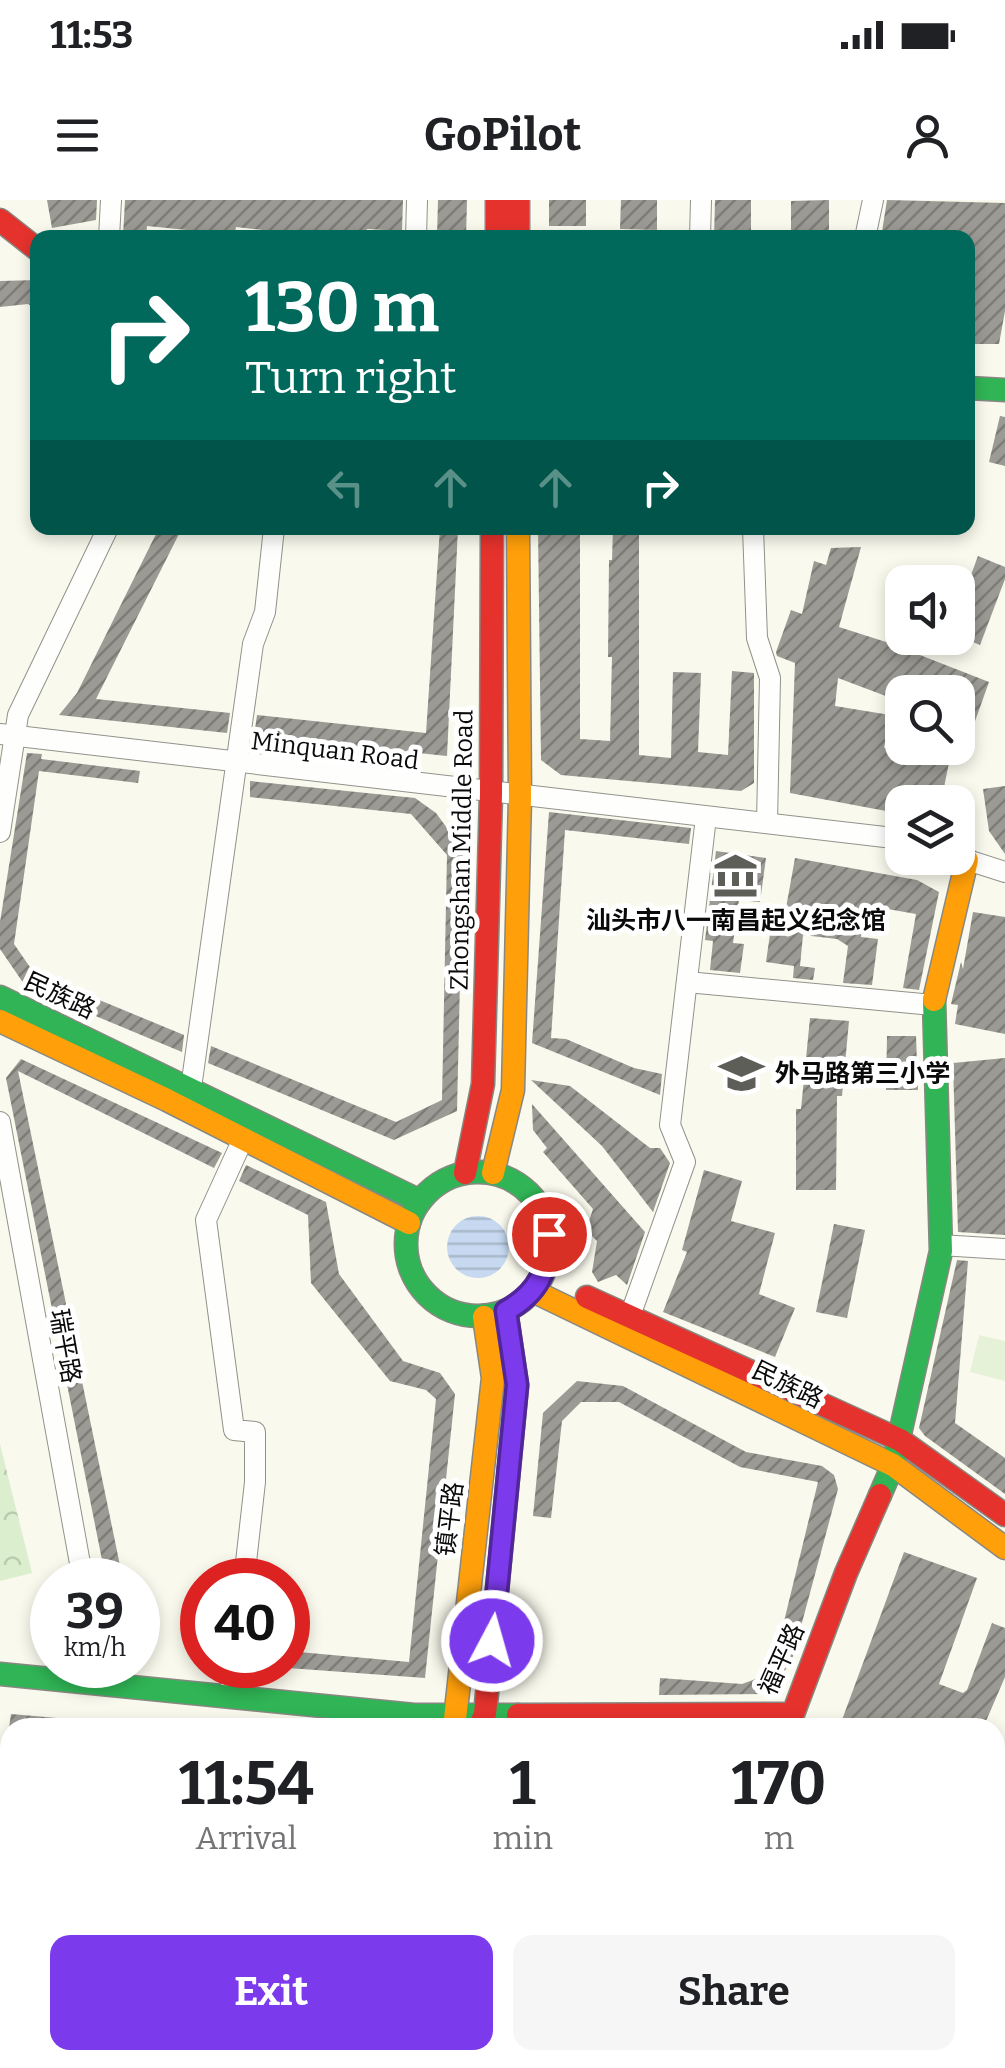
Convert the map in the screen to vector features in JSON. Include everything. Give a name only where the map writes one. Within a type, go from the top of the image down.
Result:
[{"type":"street","points":[[109,230],[111,200]]},
{"type":"street","points":[[416,230],[418,200]]},
{"type":"street","points":[[496,200],[497,230]]},
{"type":"street","points":[[518,200],[518,230]]},
{"type":"street","points":[[700,230],[701,200]]},
{"type":"street","points":[[867,230],[873,200]]},
{"type":"street","points":[[0,220],[30,244]]},
{"type":"street","points":[[975,388],[1005,390]]},
{"type":"street","points":[[0,832],[7,736],[105,535]]},
{"type":"street","points":[[191,1088],[253,644],[266,612],[273,535]]},
{"type":"street","name":"Zhongshan Middle Road","points":[[465,1173],[482,1084],[491,794],[492,535]]},
{"type":"street","points":[[493,1173],[512,1090],[520,797],[518,535]]},
{"type":"street","points":[[754,535],[757,638],[770,678],[766,823]]},
{"type":"street","name":"Minquan Road","points":[[7,736],[885,837]]},
{"type":"street","points":[[630,1316],[685,1162],[670,1125],[706,817]]},
{"type":"street","points":[[975,863],[1005,872]]},
{"type":"street","name":"福平路","points":[[792,1718],[900,1440],[940,1245],[934,1005],[959,875]]},
{"type":"street","points":[[687,982],[934,1005]]},
{"type":"street","name":"民族路","points":[[0,997],[420,1201]]},
{"type":"street","name":"民族路","points":[[0,1021],[409,1222]]},
{"type":"street","name":"瑞平路","points":[[0,1122],[79,1558]]},
{"type":"street","points":[[244,1139],[206,1220],[234,1430],[255,1432],[255,1482],[246,1558]]},
{"type":"street","points":[[465,1173],[493,1173],[514,1181],[531,1195],[543,1213],[549,1234],[549,1256],[538,1284],[495,1314],[460,1315],[439,1306],[421,1290],[410,1269],[405,1246],[409,1222],[420,1201],[448,1178],[465,1173]]},
{"type":"street","points":[[940,1245],[1005,1249]]},
{"type":"street","name":"民族路","points":[[538,1284],[630,1316],[900,1440],[1005,1515]]},
{"type":"street","name":"民族路","points":[[538,1284],[892,1465],[1005,1548]]},
{"type":"street","points":[[482,1718],[517,1385],[495,1314]]},
{"type":"street","name":"镇平路","points":[[454,1718],[493,1378],[495,1314]]},
{"type":"street","name":"福平路","points":[[0,1674],[30,1674]]},
{"type":"street","name":"福平路","points":[[160,1684],[427,1718]]},
{"type":"street","points":[[230,1696],[231,1688]]},
{"type":"green space","points":[[979,1335],[1005,1341],[1005,1381],[970,1372]]},
{"type":"green space","points":[[0,1444],[30,1574],[0,1581]]},
{"type":"water","points":[[478,1216],[500,1225],[509,1247],[500,1269],[478,1278],[456,1269],[447,1247],[456,1225]]},
{"type":"building","points":[[47,200],[97,200],[96,220],[52,228]]},
{"type":"building","points":[[125,200],[403,200],[402,230],[236,227],[187,230],[147,226],[147,230],[123,230]]},
{"type":"building","points":[[438,200],[467,200],[466,230],[437,230]]},
{"type":"building","points":[[549,200],[586,200],[586,226],[549,226]]},
{"type":"building","points":[[621,200],[657,200],[657,230],[620,229]]},
{"type":"building","points":[[715,200],[751,200],[751,230],[714,230]]},
{"type":"building","points":[[829,200],[829,230],[791,230],[791,201]]},
{"type":"building","points":[[887,200],[1005,203],[1005,311],[999,344],[975,344],[975,230],[882,230]]},
{"type":"building","points":[[30,280],[30,305],[0,307],[0,281]]},
{"type":"building","points":[[1000,416],[1005,417],[1005,466],[989,462]]},
{"type":"building","points":[[156,535],[178,535],[96,699],[230,713],[227,733],[59,715],[77,693]]},
{"type":"building","points":[[440,535],[458,535],[447,756],[254,736],[257,715],[426,733]]},
{"type":"building","points":[[538,535],[580,535],[580,739],[610,741],[609,560],[613,535],[639,535],[639,755],[671,758],[673,672],[701,673],[698,752],[728,755],[732,671],[754,673],[754,783],[741,791],[561,775],[541,760]]},
{"type":"building","points":[[861,547],[839,627],[885,642],[885,655],[920,655],[971,675],[885,675],[885,696],[838,678],[835,706],[885,714],[885,765],[949,765],[944,785],[885,785],[885,811],[790,793],[795,663],[776,652],[791,610],[802,614],[814,561],[826,565],[831,548]]},
{"type":"building","points":[[978,556],[1005,567],[1005,579],[980,645],[975,643],[975,565]]},
{"type":"building","points":[[975,677],[989,682],[975,721]]},
{"type":"building","points":[[27,753],[42,754],[41,759],[140,771],[138,783],[39,771],[14,944],[34,973],[184,1035],[182,1052],[26,987],[0,949],[0,922]]},
{"type":"building","points":[[250,781],[415,798],[436,813],[463,850],[457,1111],[394,1140],[208,1063],[211,1046],[396,1122],[442,1100],[447,855],[411,814],[250,797]]},
{"type":"building","points":[[1005,786],[1005,854],[989,831],[983,789]]},
{"type":"building","points":[[549,812],[691,828],[689,844],[565,830],[551,1038],[566,1039],[634,1068],[662,1074],[660,1095],[532,1043]]},
{"type":"building","points":[[716,851],[766,858],[760,902],[739,900],[733,943],[744,944],[740,973],[710,970],[713,941],[705,940]]},
{"type":"building","points":[[795,858],[917,880],[939,892],[919,990],[903,988],[916,914],[865,905],[861,937],[878,939],[872,985],[843,983],[848,946],[837,939],[803,935],[800,966],[815,968],[813,980],[793,978],[794,966],[766,962],[774,906],[786,908]]},
{"type":"building","points":[[973,912],[1005,917],[1005,1034],[955,1024],[958,1005],[951,1004],[961,962],[963,969]]},
{"type":"building","points":[[810,1018],[849,1021],[842,1096],[837,1096],[836,1190],[796,1190],[796,1109],[801,1109]]},
{"type":"building","points":[[887,1036],[916,1036],[918,1090],[886,1090]]},
{"type":"building","points":[[1005,1058],[1005,1235],[958,1232],[953,1063]]},
{"type":"building","points":[[21,1059],[222,1153],[214,1168],[18,1071],[118,1558],[102,1558],[6,1078]]},
{"type":"building","points":[[531,1080],[570,1086],[650,1148],[660,1148],[670,1163],[653,1212],[602,1146]]},
{"type":"building","points":[[532,1104],[645,1232],[627,1285],[616,1275],[598,1282],[592,1272],[597,1241],[586,1230],[593,1209],[543,1152],[547,1148],[533,1130]]},
{"type":"building","points":[[246,1165],[326,1202],[339,1274],[403,1361],[440,1373],[455,1394],[425,1678],[310,1670],[310,1653],[409,1662],[436,1399],[426,1390],[390,1381],[311,1283],[308,1215],[239,1181]]},
{"type":"building","points":[[704,1170],[742,1181],[731,1221],[775,1233],[759,1294],[795,1308],[775,1357],[663,1312],[687,1252],[682,1250]]},
{"type":"building","points":[[834,1224],[865,1230],[847,1318],[816,1312]]},
{"type":"building","points":[[957,1260],[968,1261],[955,1423],[1005,1458],[1005,1494],[919,1428]]},
{"type":"building","points":[[577,1381],[623,1386],[746,1452],[822,1466],[834,1475],[838,1489],[793,1656],[780,1680],[765,1694],[659,1695],[660,1678],[742,1684],[761,1677],[777,1650],[818,1482],[740,1467],[619,1402],[581,1402],[562,1421],[551,1518],[533,1516],[543,1413]]},
{"type":"building","points":[[904,1552],[977,1578],[939,1684],[963,1693],[967,1690],[992,1623],[1005,1628],[1005,1677],[987,1718],[843,1718]]},
{"type":"building","points":[[11,1714],[57,1718],[10,1718]]},
{"type":"traffic: fast","points":[[975,388],[1005,390]]},
{"type":"traffic: fast","points":[[0,997],[420,1201]]},
{"type":"traffic: fast","points":[[880,1495],[893,1465],[941,1251],[934,1000]]},
{"type":"traffic: fast","points":[[478,1172],[506,1177],[529,1193],[545,1216],[550,1244],[545,1272],[529,1295],[506,1311],[478,1316],[450,1311],[427,1295],[411,1272],[406,1244],[411,1216],[427,1193],[450,1177],[478,1172]]},
{"type":"traffic: fast","points":[[0,1674],[414,1715],[518,1715]]},
{"type":"traffic: slow","points":[[493,1173],[513,1090],[520,797],[518,535]]},
{"type":"traffic: slow","points":[[934,1000],[963,875]]},
{"type":"traffic: slow","points":[[0,1021],[167,1100],[409,1223]]},
{"type":"traffic: slow","points":[[533,1291],[893,1465],[1005,1548]]},
{"type":"traffic: slow","points":[[455,1718],[493,1378],[484,1317]]},
{"type":"traffic: jam","points":[[497,200],[497,230]]},
{"type":"traffic: jam","points":[[518,200],[518,230]]},
{"type":"traffic: jam","points":[[0,220],[30,244]]},
{"type":"traffic: jam","points":[[465,1173],[483,1084],[491,794],[492,535]]},
{"type":"traffic: jam","points":[[587,1297],[900,1440],[1005,1515]]},
{"type":"traffic: jam","points":[[483,1718],[517,1385],[506,1311]]},
{"type":"traffic: jam","points":[[518,1715],[793,1714],[880,1495]]},
{"type":"place","name":"汕头市八一南昌起义纪念馆","points":[[736,876]]},
{"type":"place","name":"外马路第三小学","points":[[742,1073]]},
{"type":"route","points":[[492,1641],[517,1385],[506,1311],[533,1291],[542,1276],[549,1256],[549,1234]]}]
